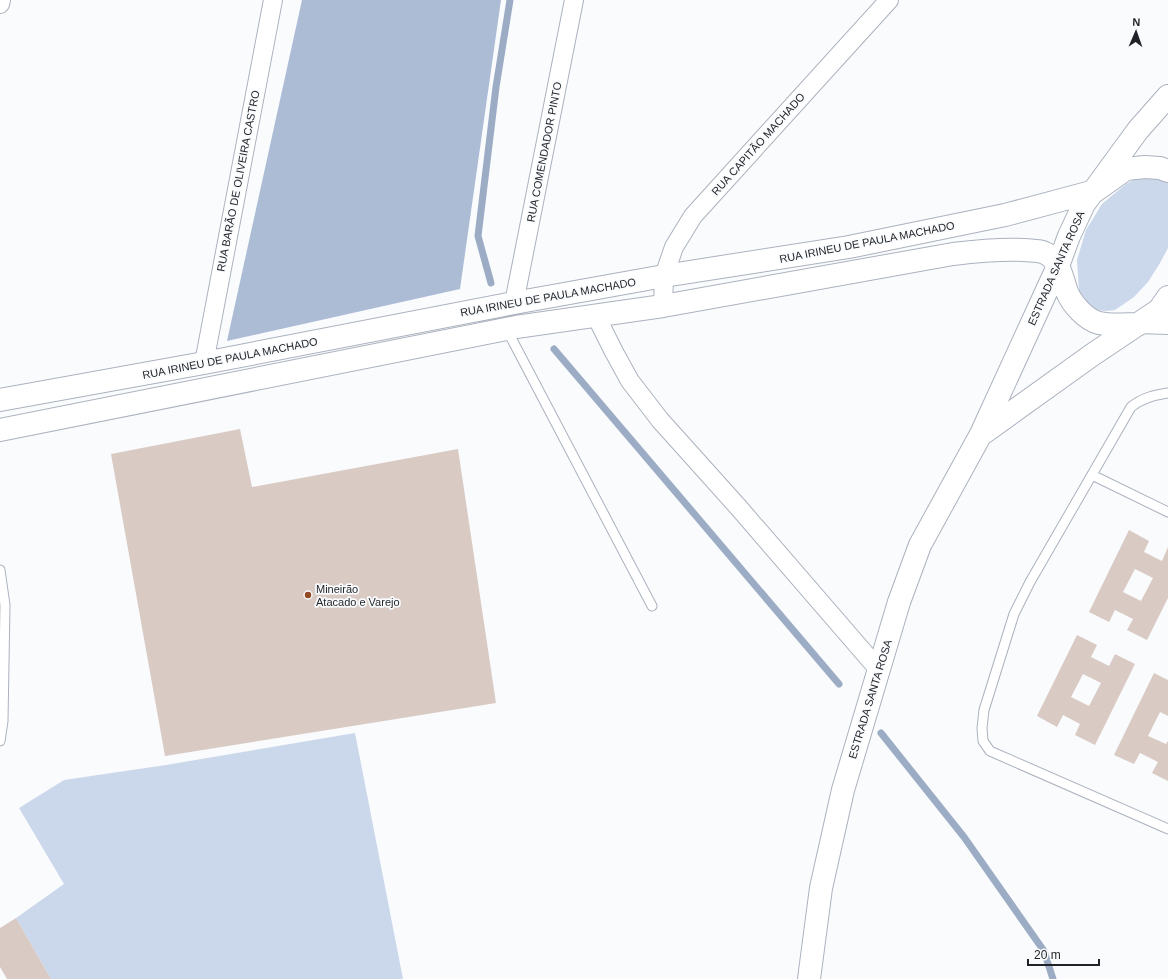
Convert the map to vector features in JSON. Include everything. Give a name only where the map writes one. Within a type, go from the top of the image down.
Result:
[{"type":"street","points":[[0,4],[1,0]]},
{"type":"street","name":"RUA BARÃO DE OLIVEIRA CASTRO","points":[[204,363],[273,0]]},
{"type":"street","name":"RUA COMENDADOR PINTO","points":[[514,303],[574,0]]},
{"type":"street","name":"RUA CAPITÃO MACHADO","points":[[663,306],[664,276],[674,247],[694,216],[889,0]]},
{"type":"street","name":"ESTRADA SANTA ROSA","points":[[809,979],[821,888],[843,790],[899,602],[920,545],[981,434],[1058,266],[1069,236],[1084,204],[1095,191],[1138,130],[1168,96]]},
{"type":"street","points":[[1095,191],[1126,169],[1145,167],[1160,168],[1168,171]]},
{"type":"street","name":"RUA IRINEU DE PAULA MACHADO","points":[[0,400],[204,363],[514,303],[664,276],[850,247],[1005,215],[1095,191]]},
{"type":"street","points":[[0,430],[507,330],[663,306],[954,254],[997,249],[1046,253],[1058,266],[1068,294],[1079,309],[1090,319],[1098,323],[1168,325]]},
{"type":"street","name":"ESTRADA SANTA ROSA","points":[[981,434],[1092,355],[1159,310],[1168,297]]},
{"type":"street","points":[[596,316],[630,380],[660,420],[739,508],[879,670]]},
{"type":"lane","points":[[507,330],[652,606]]},
{"type":"lane","points":[[1168,393],[1148,397],[1131,407],[1030,582],[1014,614],[984,710],[982,728],[983,741],[990,751],[1168,829]]},
{"type":"lane","points":[[1092,475],[1168,512]]},
{"type":"lane","points":[[0,570],[5,605],[3,721],[0,741]]},
{"type":"shaded area","points":[[302,0],[501,0],[460,289],[227,341]]},
{"type":"shaded area","points":[[1139,177],[1164,179],[1168,183],[1168,248],[1148,282],[1134,297],[1115,310],[1097,310],[1089,306],[1082,299],[1079,291],[1077,260],[1086,230],[1102,204],[1126,184]]},
{"type":"shaded area","points":[[355,733],[403,979],[51,979],[16,918],[64,884],[19,808],[64,780],[166,765]]},
{"type":"building","name":"Mineirão Atacado e Varejo","points":[[240,429],[252,487],[458,449],[496,703],[165,756],[111,454]]},
{"type":"building","points":[[1129,530],[1149,541],[1144,552],[1162,561],[1168,547],[1168,598],[1147,640],[1127,630],[1133,619],[1115,610],[1109,622],[1089,612]],"holes":[[[1135,569],[1153,578],[1141,601],[1123,592]]]},
{"type":"building","points":[[1077,635],[1097,645],[1091,657],[1109,666],[1115,654],[1135,664],[1095,745],[1075,735],[1080,724],[1063,715],[1057,727],[1037,716]],"holes":[[[1083,674],[1101,683],[1089,706],[1071,697]]]},
{"type":"building","points":[[1154,673],[1168,680],[1168,716],[1160,712],[1148,736],[1166,744],[1168,741],[1168,781],[1152,773],[1158,762],[1140,753],[1134,764],[1114,755]]},
{"type":"building","points":[[16,918],[51,979],[7,979],[0,967],[0,928]]},
{"type":"waterway","points":[[491,283],[478,236],[496,87],[510,0]]},
{"type":"waterway","points":[[554,349],[839,684]]},
{"type":"waterway","points":[[881,733],[964,837],[1044,951],[1053,979]]},
{"type":"place","name":"Mineirão Atacado e Varejo","points":[[308,595]]}]
